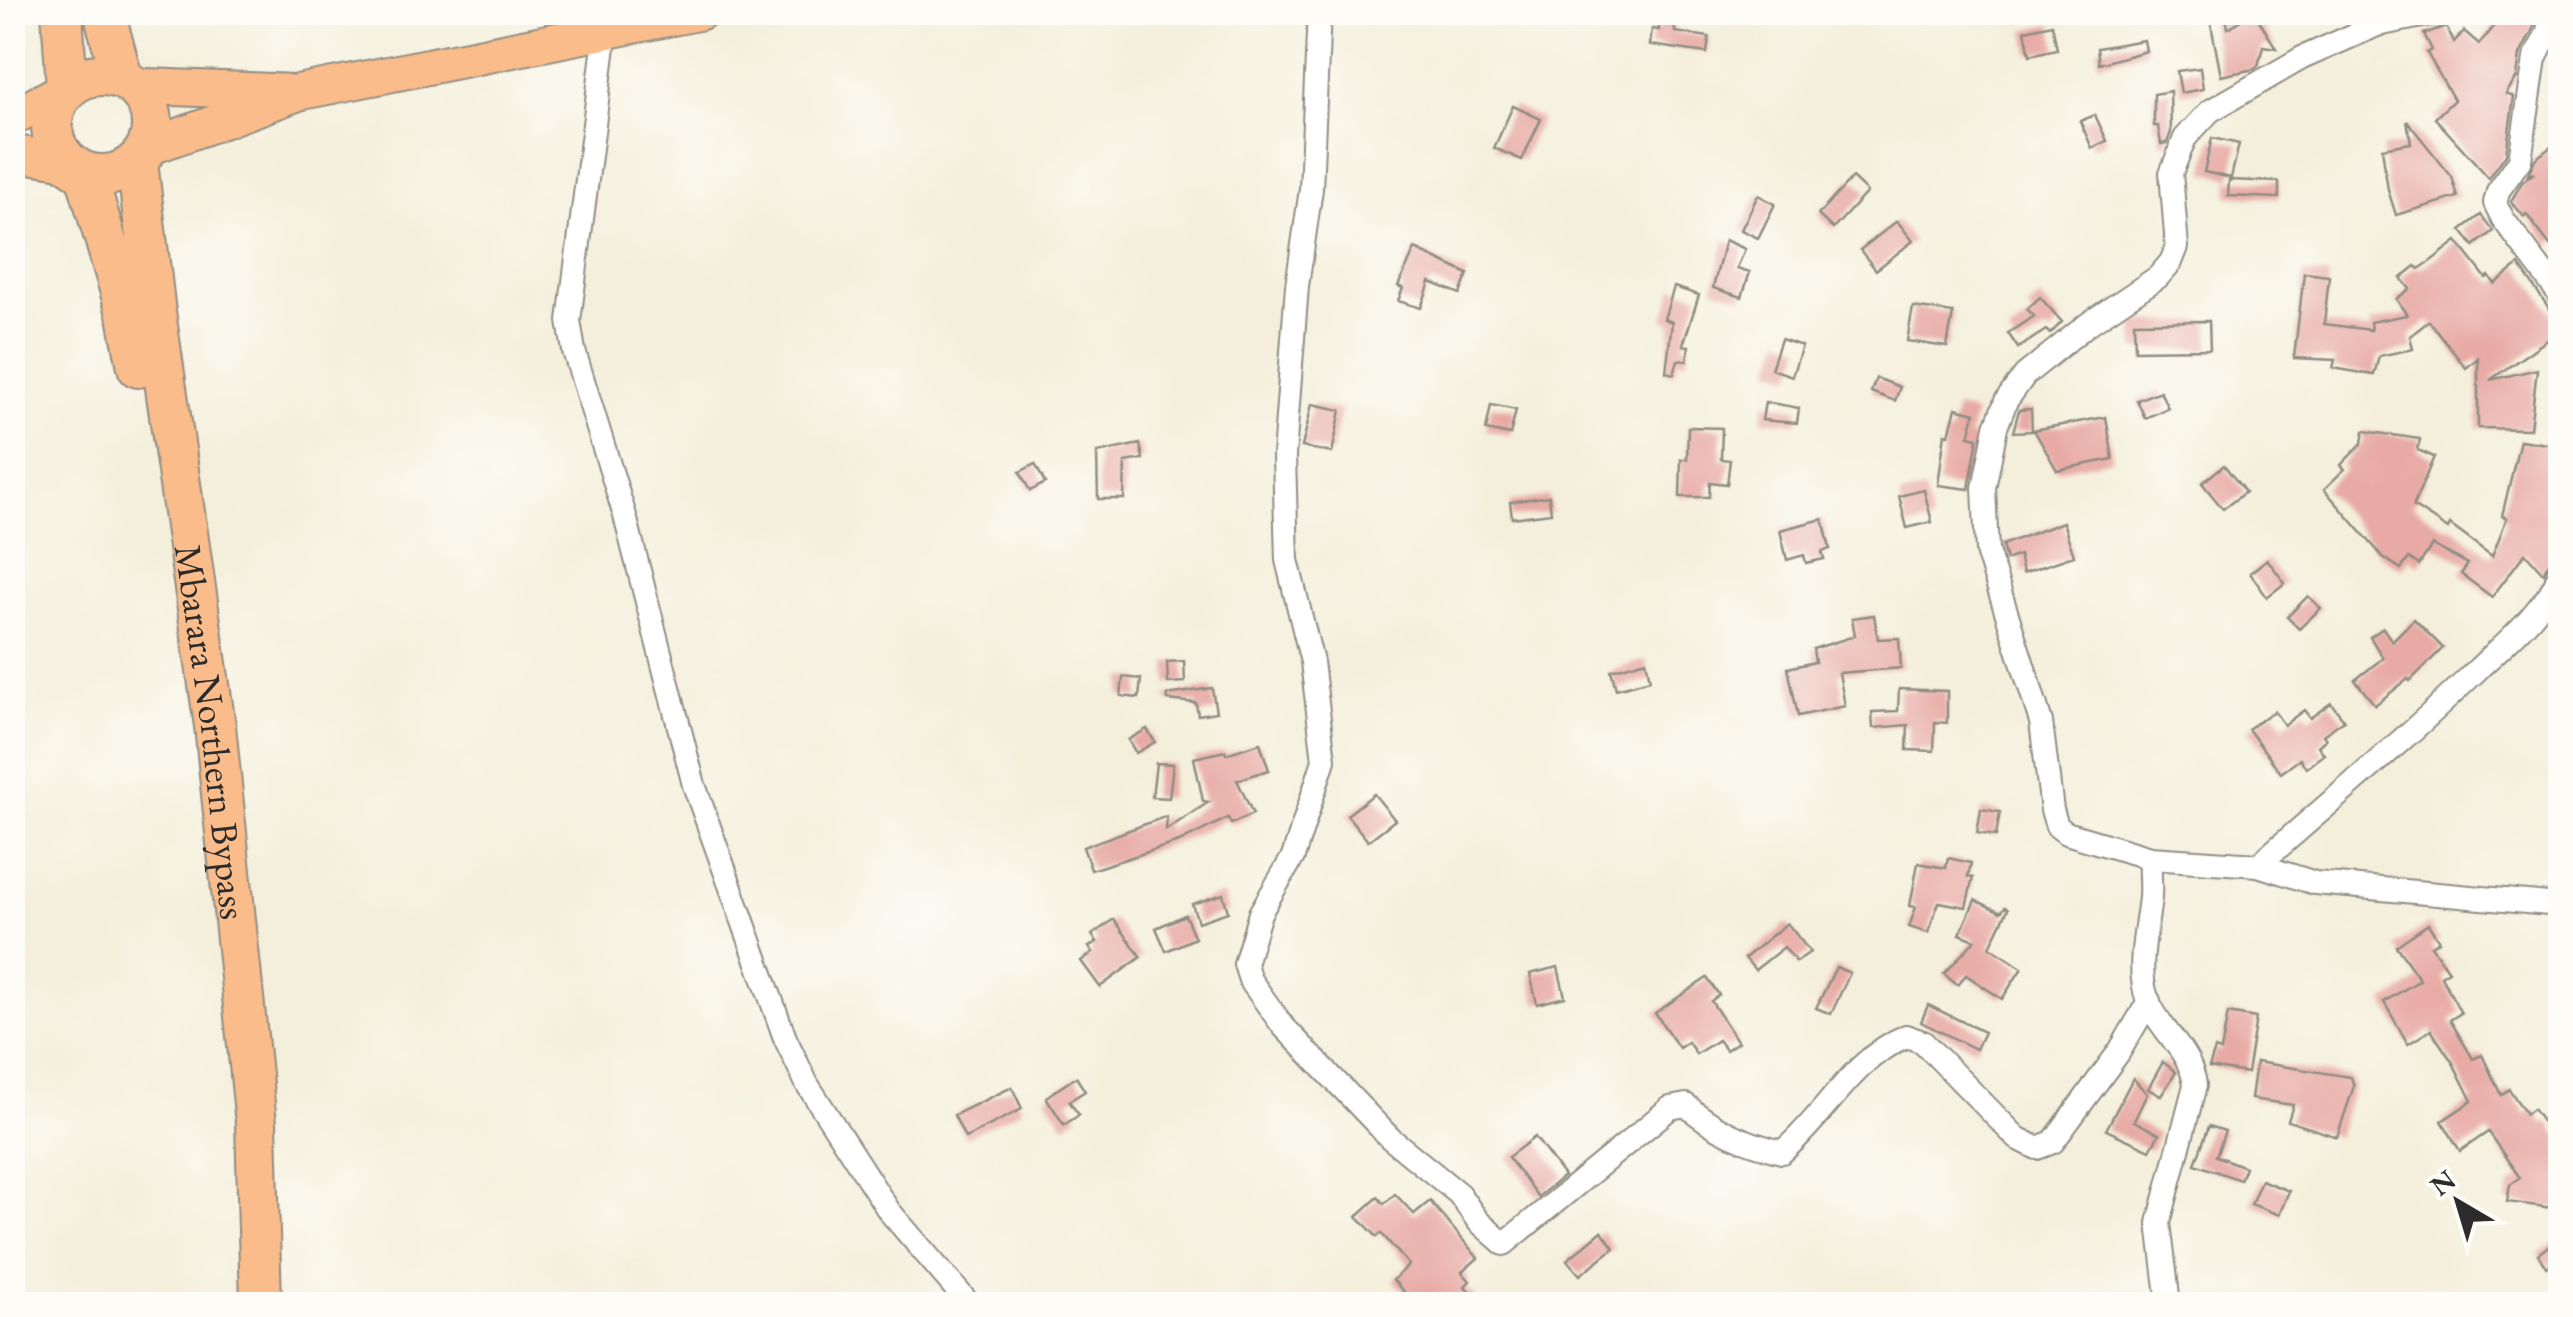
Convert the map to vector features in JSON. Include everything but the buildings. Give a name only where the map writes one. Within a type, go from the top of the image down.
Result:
[{"type":"highway","points":[[62,12],[68,88],[93,75],[128,82]]},
{"type":"highway","name":"Mbarara Northern Bypass","points":[[104,12],[128,82],[146,99],[152,115],[152,132],[142,155],[215,726],[256,1123],[261,1304]]},
{"type":"highway","name":"Mbarara Northern Bypass","points":[[68,88],[58,101],[52,132],[76,167],[128,316],[150,421],[192,731],[232,1125],[238,1304]]},
{"type":"highway","points":[[76,167],[118,173],[142,155]]},
{"type":"main road","points":[[142,155],[300,92],[700,12]]},
{"type":"main road","points":[[128,82],[300,92]]},
{"type":"main road","points":[[12,118],[68,88]]},
{"type":"main road","points":[[12,153],[76,167]]},
{"type":"street","points":[[1319,12],[1311,189],[1298,286],[1284,456],[1287,560],[1312,662],[1324,760],[1293,857],[1260,914],[1245,964],[1250,980],[1283,1026],[1390,1138],[1460,1194],[1478,1220],[1504,1244],[1670,1108],[1686,1105],[1707,1124],[1751,1145],[1782,1152],[1873,1057],[1887,1044],[1906,1036],[1923,1042],[2017,1138],[2037,1148],[2052,1142],[2119,1052],[2149,1001]]},
{"type":"street","points":[[2442,12],[2377,26],[2302,58],[2210,111],[2186,138],[2171,172],[2177,247],[2171,262],[2158,277],[2088,324],[2025,376],[2006,401],[1996,427],[1984,488],[1987,551],[2042,722],[2046,778],[2058,826],[2066,832],[2150,858],[2258,865],[2314,882],[2560,905]]},
{"type":"street","points":[[2551,12],[2548,32],[2535,58],[2520,160],[2498,191],[2495,204],[2560,295]]},
{"type":"street","points":[[606,30],[569,321],[574,351],[625,516],[694,785],[784,1038],[807,1084],[890,1211],[969,1304]]},
{"type":"street","points":[[2258,865],[2423,722],[2479,668],[2543,602],[2560,571]]},
{"type":"street","points":[[2150,858],[2151,892],[2143,955],[2145,992],[2156,1020],[2193,1066],[2195,1085],[2160,1223],[2169,1304]]}]
